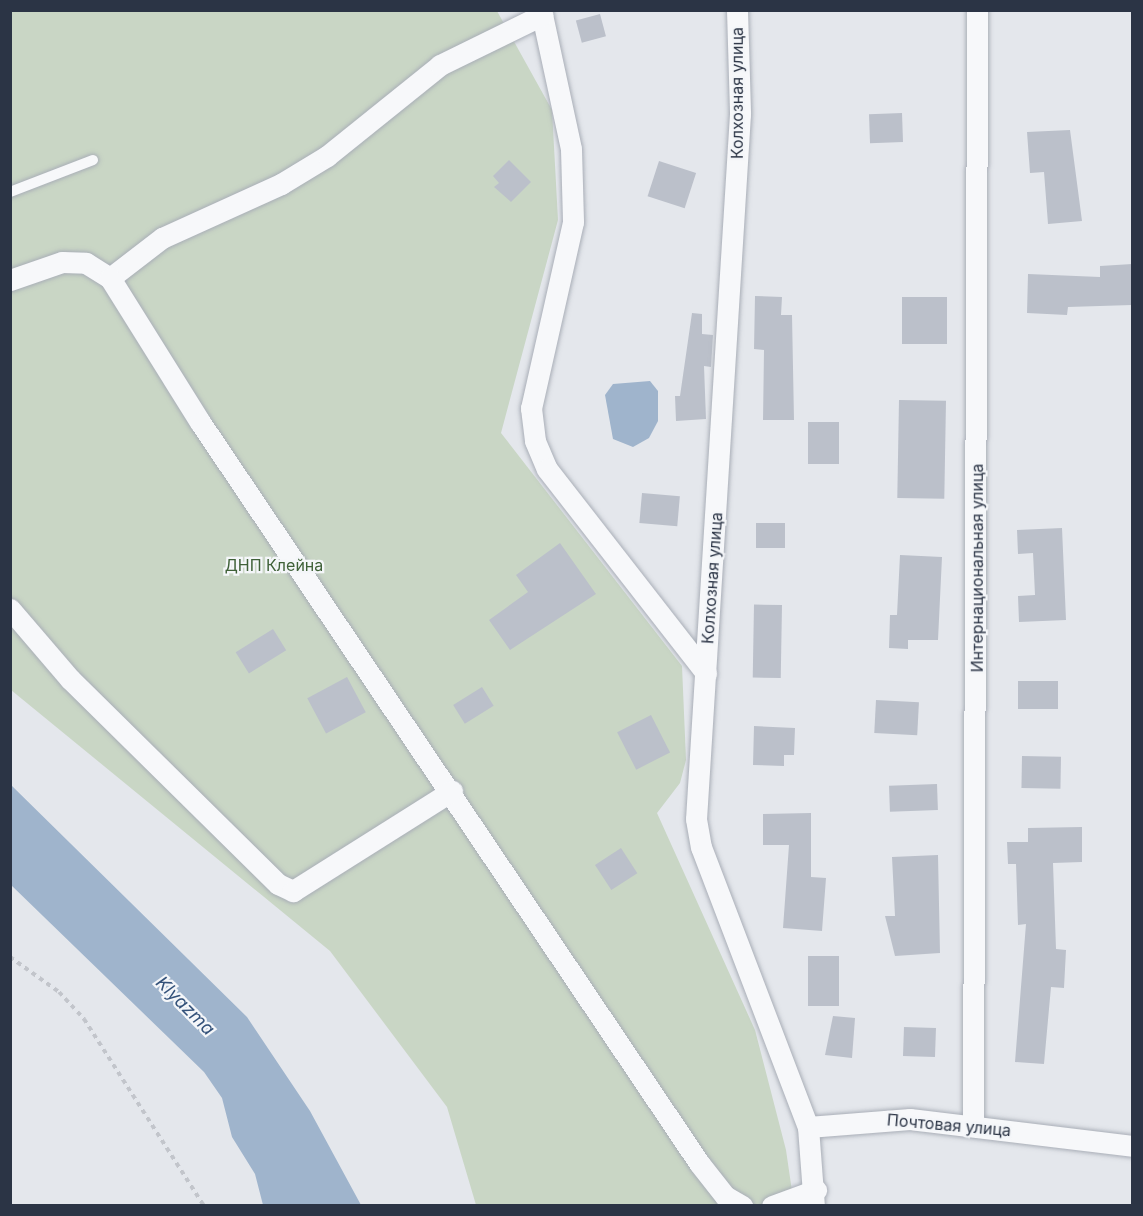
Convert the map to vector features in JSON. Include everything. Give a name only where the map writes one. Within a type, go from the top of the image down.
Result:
[{"type":"street","name":"Колхозная улица","points":[[737,10],[740,114],[696,819],[701,847],[808,1127]]},
{"type":"street","name":"Интернациональная улица","points":[[973,1125],[977,10]]},
{"type":"street","points":[[110,278],[162,238],[281,184],[327,156],[440,65],[541,13],[571,149],[573,222],[531,408],[535,441],[547,469],[706,673]]},
{"type":"street","points":[[10,280],[62,262],[86,263],[110,278],[200,422],[452,791],[699,1163],[725,1196],[742,1206]]},
{"type":"street","points":[[10,609],[70,679],[278,884],[294,891],[452,791]]},
{"type":"street","name":"Почтовая улица","points":[[808,1127],[863,1119],[973,1125],[1132,1146]]},
{"type":"street","points":[[772,1206],[815,1198],[808,1127]]},
{"type":"lane","points":[[10,192],[93,160]]},
{"type":"path","points":[[10,957],[58,992],[84,1019],[204,1206]]},
{"type":"green space","name":"ДНП Клейна","points":[[11,11],[497,11],[552,110],[558,220],[501,433],[682,666],[686,760],[680,783],[657,813],[755,1030],[786,1150],[794,1205],[476,1205],[447,1107],[330,951],[11,690]]},
{"type":"water","points":[[650,381],[658,391],[658,421],[649,438],[633,447],[613,439],[605,395],[613,384]]},
{"type":"water","name":"Klyazma","points":[[11,785],[247,1017],[310,1111],[361,1205],[263,1205],[255,1174],[232,1137],[222,1098],[204,1072],[11,885]]},
{"type":"building","points":[[600,14],[606,36],[582,43],[576,20]]},
{"type":"building","points":[[902,113],[903,142],[870,143],[869,114]]},
{"type":"building","points":[[1070,130],[1082,221],[1048,224],[1044,172],[1030,173],[1027,132]]},
{"type":"building","points":[[509,160],[531,182],[511,202],[494,187],[499,183],[493,176]]},
{"type":"building","points":[[659,161],[696,173],[685,208],[648,196]]},
{"type":"building","points":[[1132,264],[1132,305],[1068,307],[1067,315],[1027,313],[1028,274],[1100,277],[1100,266]]},
{"type":"building","points":[[755,296],[782,297],[781,315],[792,315],[794,420],[763,420],[764,350],[754,349]]},
{"type":"building","points":[[902,297],[947,297],[947,344],[902,344]]},
{"type":"building","points":[[692,313],[702,314],[702,334],[713,335],[711,367],[704,366],[706,419],[676,421],[675,396],[680,396]]},
{"type":"building","points":[[899,400],[946,401],[944,499],[897,498]]},
{"type":"building","points":[[808,422],[839,422],[839,464],[808,464]]},
{"type":"building","points":[[642,493],[680,496],[677,526],[639,523]]},
{"type":"building","points":[[756,523],[785,523],[785,548],[756,548]]},
{"type":"building","points":[[1062,528],[1066,620],[1019,622],[1018,596],[1035,595],[1033,553],[1018,554],[1017,530]]},
{"type":"building","points":[[560,543],[596,594],[510,650],[489,620],[528,592],[516,575]]},
{"type":"building","points":[[900,555],[942,557],[938,640],[908,640],[908,649],[889,648],[890,615],[897,615]]},
{"type":"building","points":[[754,605],[782,605],[781,678],[753,678]]},
{"type":"building","points":[[273,629],[286,650],[249,674],[236,652]]},
{"type":"building","points":[[347,677],[366,712],[326,733],[307,698]]},
{"type":"building","points":[[1018,681],[1058,681],[1058,709],[1018,709]]},
{"type":"building","points":[[482,687],[494,706],[465,724],[453,705]]},
{"type":"building","points":[[876,700],[919,702],[917,735],[874,733]]},
{"type":"building","points":[[651,715],[670,752],[636,770],[617,732]]},
{"type":"building","points":[[754,726],[795,728],[794,755],[784,755],[784,766],[753,765]]},
{"type":"building","points":[[1022,756],[1061,757],[1060,789],[1021,788]]},
{"type":"building","points":[[937,784],[938,810],[890,812],[889,786]]},
{"type":"building","points":[[811,813],[811,877],[826,878],[822,931],[783,928],[789,845],[763,845],[763,814]]},
{"type":"building","points":[[1082,827],[1082,862],[1053,863],[1056,949],[1066,950],[1064,988],[1051,987],[1044,1064],[1015,1062],[1026,924],[1018,925],[1016,864],[1008,864],[1007,842],[1028,842],[1028,828]]},
{"type":"building","points":[[621,848],[637,873],[611,890],[595,865]]},
{"type":"building","points":[[938,855],[940,953],[895,956],[885,916],[895,916],[892,857]]},
{"type":"building","points":[[808,956],[839,956],[839,1006],[808,1006]]},
{"type":"building","points":[[833,1016],[855,1018],[852,1058],[825,1055]]},
{"type":"building","points":[[904,1027],[936,1028],[935,1057],[903,1056]]}]
